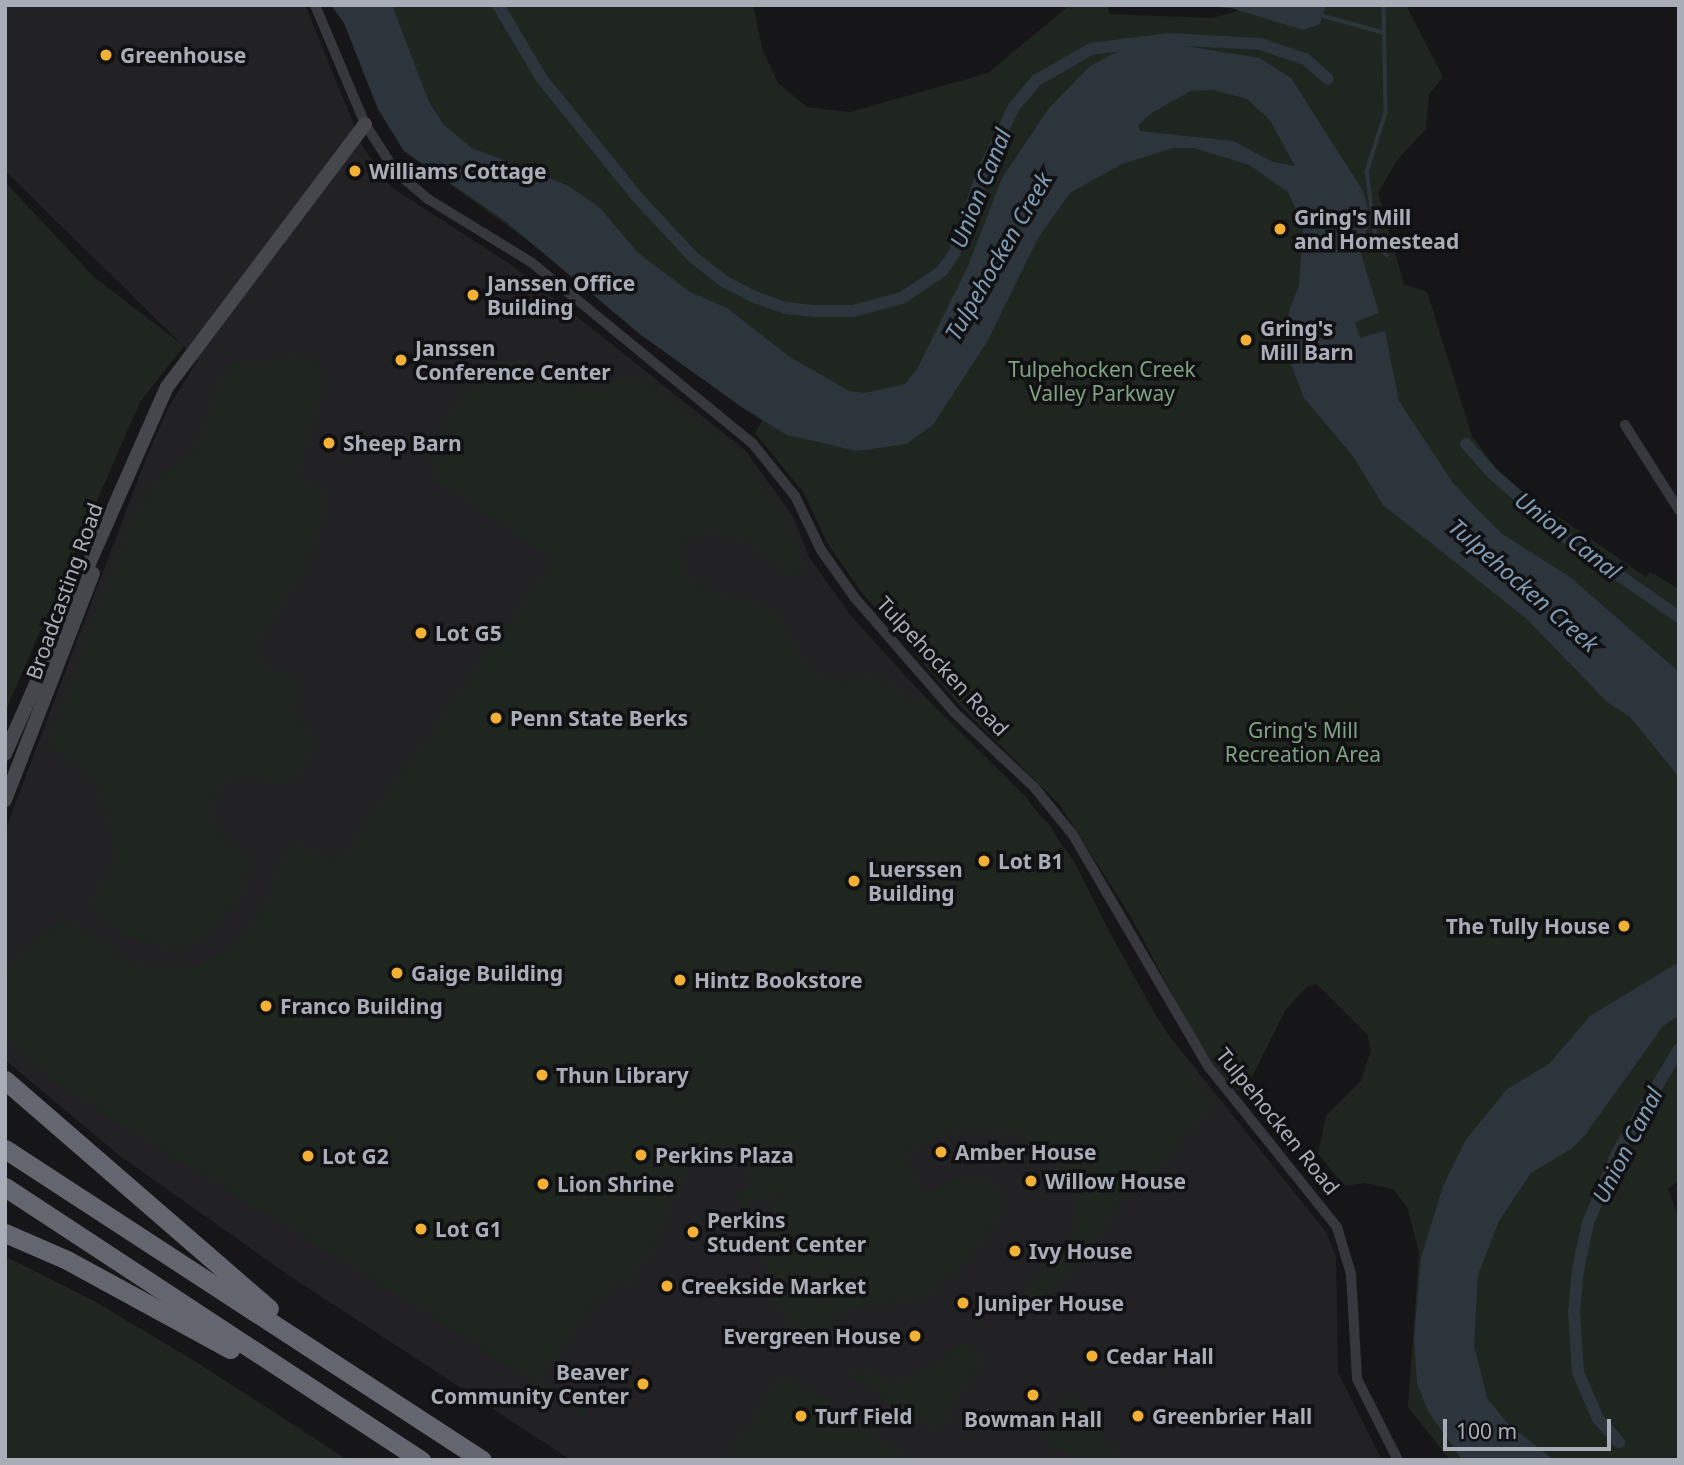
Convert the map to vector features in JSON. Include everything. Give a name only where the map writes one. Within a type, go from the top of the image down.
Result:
[{"type":"highway","points":[[5,1080],[223,1271],[364,1383]]},
{"type":"highway","points":[[5,1149],[482,1460]]},
{"type":"highway","points":[[5,1187],[421,1460]]},
{"type":"highway","points":[[5,1233],[170,1314],[404,1449]]},
{"type":"street","name":"Tulpehocken Road","points":[[315,5],[380,154],[410,186],[531,262],[760,451],[795,496],[821,550],[855,598],[955,713],[1053,808],[1084,852],[1208,1066],[1338,1227],[1351,1273],[1357,1378],[1398,1460]]},
{"type":"street","name":"Broadcasting Road","points":[[5,754],[144,435],[188,356],[365,124]]},
{"type":"street","points":[[1625,425],[1679,510]]},
{"type":"street","name":"Broadcasting Road","points":[[5,800],[144,435]]},
{"type":"shaded area","name":"Penn State Berks","points":[[5,5],[305,5],[363,147],[391,187],[513,266],[745,450],[793,516],[809,557],[851,616],[963,739],[1050,825],[1163,1028],[1326,1232],[1336,1256],[1338,1372],[1382,1460],[571,1460],[287,1274],[120,1156],[5,1060],[5,831],[145,461],[168,408],[198,360],[5,171]]},
{"type":"green space","name":"Tulpehocken Creek Valley Parkway","points":[[331,5],[753,5],[763,51],[778,83],[807,107],[850,112],[988,73],[1070,5],[1107,5],[1110,14],[1212,18],[1259,5],[1406,5],[1443,77],[1429,94],[1426,129],[1398,159],[1378,193],[1404,284],[1427,292],[1472,436],[1505,480],[1646,577],[1650,572],[1679,589],[1679,1180],[1668,1189],[1679,1219],[1679,1460],[1450,1460],[1408,1407],[1419,1252],[1407,1207],[1393,1189],[1364,1183],[1344,1186],[1318,1153],[1326,1116],[1361,1081],[1371,1050],[1367,1034],[1317,984],[1307,987],[1286,1009],[1252,1077],[1238,1091],[1221,1075],[1193,1033],[1131,917],[1060,805],[960,705],[863,594],[828,544],[804,493],[755,433],[763,419],[641,335],[559,263],[404,151],[378,109],[344,23]]},
{"type":"green space","points":[[5,182],[94,277],[184,346],[140,402],[5,712]]},
{"type":"green space","points":[[292,355],[319,363],[323,385],[297,481],[326,489],[327,507],[312,554],[280,612],[264,629],[257,647],[262,666],[295,675],[298,687],[294,713],[313,737],[310,757],[293,783],[276,784],[248,775],[226,780],[210,804],[210,818],[220,834],[248,856],[246,890],[211,934],[181,950],[165,950],[110,926],[88,905],[115,858],[111,831],[96,784],[74,761],[48,749],[51,732],[133,516],[162,475],[194,452],[220,379],[237,363],[274,363]]},
{"type":"green space","points":[[527,359],[543,378],[587,389],[627,378],[646,381],[737,450],[783,514],[806,568],[789,579],[751,544],[712,530],[690,537],[678,549],[693,581],[717,595],[777,609],[801,656],[817,676],[841,682],[869,675],[896,686],[908,704],[924,696],[1025,796],[1074,861],[1138,989],[1214,1103],[1143,1190],[1114,1208],[1099,1238],[1063,1282],[1039,1298],[1030,1298],[1023,1289],[1071,1239],[1077,1195],[1040,1147],[1015,1133],[963,1129],[907,1151],[919,1191],[932,1193],[960,1179],[991,1179],[1003,1199],[1000,1215],[970,1260],[934,1292],[910,1301],[855,1307],[835,1316],[827,1329],[816,1334],[791,1328],[768,1292],[764,1241],[778,1194],[741,1208],[736,1191],[752,1185],[743,1161],[729,1165],[722,1149],[685,1164],[690,1179],[681,1183],[645,1263],[638,1262],[631,1278],[636,1286],[620,1281],[589,1310],[540,1381],[583,1407],[589,1420],[437,1319],[58,1085],[13,1046],[5,1032],[5,983],[14,961],[34,939],[71,919],[125,959],[153,969],[187,969],[215,959],[248,930],[263,908],[291,839],[328,858],[343,854],[554,559],[436,480],[431,464],[436,436],[464,391],[491,363]]},
{"type":"green space","points":[[5,1256],[94,1301],[193,1360],[348,1460],[5,1460]]},
{"type":"green space","points":[[963,1341],[983,1354],[981,1363],[949,1412],[950,1421],[935,1429],[915,1423],[848,1372],[850,1365],[893,1382],[929,1368]]},
{"type":"green space","name":"Turf Field","points":[[782,1371],[914,1460],[724,1460]]},
{"type":"green space","points":[[1071,1392],[1123,1460],[1079,1460],[1041,1436]]},
{"type":"water","name":"Tulpehocken Creek","points":[[331,5],[392,5],[429,102],[444,125],[472,148],[567,185],[600,208],[638,253],[690,292],[727,308],[790,357],[849,391],[865,393],[905,384],[917,369],[968,266],[1002,178],[1049,108],[1090,66],[1127,47],[1173,44],[1260,58],[1291,78],[1363,191],[1371,221],[1359,247],[1379,313],[1355,322],[1360,338],[1385,331],[1399,401],[1453,483],[1482,514],[1501,533],[1570,577],[1679,672],[1679,777],[1630,717],[1606,701],[1527,619],[1383,505],[1353,456],[1304,398],[1284,346],[1289,311],[1299,286],[1303,225],[1288,192],[1249,165],[1194,148],[1173,148],[1122,164],[1070,193],[1038,238],[988,340],[933,425],[906,444],[857,451],[787,435],[743,408],[641,335],[505,221],[404,151],[378,109],[344,23]],"holes":[[[1213,90],[1247,99],[1270,120],[1295,166],[1273,162],[1233,141],[1140,131],[1138,125],[1153,112],[1191,91]]]},
{"type":"water","points":[[1194,5],[1326,5],[1320,24],[1303,30],[1231,8]]},
{"type":"water","points":[[1679,962],[1679,1015],[1663,1026],[1585,1135],[1571,1149],[1531,1173],[1499,1221],[1478,1275],[1474,1346],[1487,1398],[1507,1423],[1554,1460],[1462,1460],[1428,1411],[1417,1383],[1414,1338],[1421,1258],[1443,1186],[1465,1141],[1507,1089],[1549,1064],[1590,1016]]},
{"type":"waterway","name":"Union Canal","points":[[498,5],[542,79],[638,198],[693,257],[725,282],[755,297],[785,308],[815,311],[853,311],[902,298],[942,271],[954,254],[983,171],[1014,107],[1037,80],[1091,49],[1168,39],[1260,44],[1305,59],[1328,79]]},
{"type":"waterway","points":[[1384,5],[1386,113],[1367,172],[1377,244],[1387,255]]},
{"type":"waterway","points":[[1320,15],[1385,33]]},
{"type":"waterway","name":"Union Canal","points":[[1466,444],[1493,474],[1570,541],[1679,617]]},
{"type":"waterway","name":"Union Canal","points":[[1619,1442],[1598,1419],[1578,1372],[1574,1312],[1578,1270],[1588,1223],[1618,1151],[1679,1049]]},
{"type":"place","name":"Greenhouse","points":[[106,55]]},
{"type":"place","name":"Williams Cottage","points":[[355,171]]},
{"type":"place","name":"Gring's Mill and Homestead","points":[[1280,229]]},
{"type":"place","name":"Janssen Office Building","points":[[473,295]]},
{"type":"place","name":"Gring's Mill Barn","points":[[1246,340]]},
{"type":"place","name":"Janssen Conference Center","points":[[401,360]]},
{"type":"place","name":"Sheep Barn","points":[[329,443]]},
{"type":"place","name":"Lot G5","points":[[421,633]]},
{"type":"place","name":"Penn State Berks","points":[[496,718]]},
{"type":"place","name":"Lot B1","points":[[984,861]]},
{"type":"place","name":"Luerssen Building","points":[[854,881]]},
{"type":"place","name":"The Tully House","points":[[1624,926]]},
{"type":"place","name":"Gaige Building","points":[[397,973]]},
{"type":"place","name":"Hintz Bookstore","points":[[680,980]]},
{"type":"place","name":"Franco Building","points":[[266,1006]]},
{"type":"place","name":"Thun Library","points":[[542,1075]]},
{"type":"place","name":"Amber House","points":[[941,1152]]},
{"type":"place","name":"Perkins Plaza","points":[[641,1155]]},
{"type":"place","name":"Lot G2","points":[[308,1156]]},
{"type":"place","name":"Willow House","points":[[1031,1181]]},
{"type":"place","name":"Lion Shrine","points":[[543,1184]]},
{"type":"place","name":"Lot G1","points":[[421,1229]]},
{"type":"place","name":"Perkins Student Center","points":[[693,1232]]},
{"type":"place","name":"Ivy House","points":[[1015,1251]]},
{"type":"place","name":"Creekside Market","points":[[667,1286]]},
{"type":"place","name":"Juniper House","points":[[963,1303]]},
{"type":"place","name":"Evergreen House","points":[[915,1336]]},
{"type":"place","name":"Cedar Hall","points":[[1092,1356]]},
{"type":"place","name":"Beaver Community Center","points":[[643,1384]]},
{"type":"place","name":"Bowman Hall","points":[[1033,1395]]},
{"type":"place","name":"Turf Field","points":[[801,1416]]},
{"type":"place","name":"Greenbrier Hall","points":[[1138,1416]]},
{"type":"park label","name":"Gring's Mill Recreation Area","points":[[1303,742]]}]
